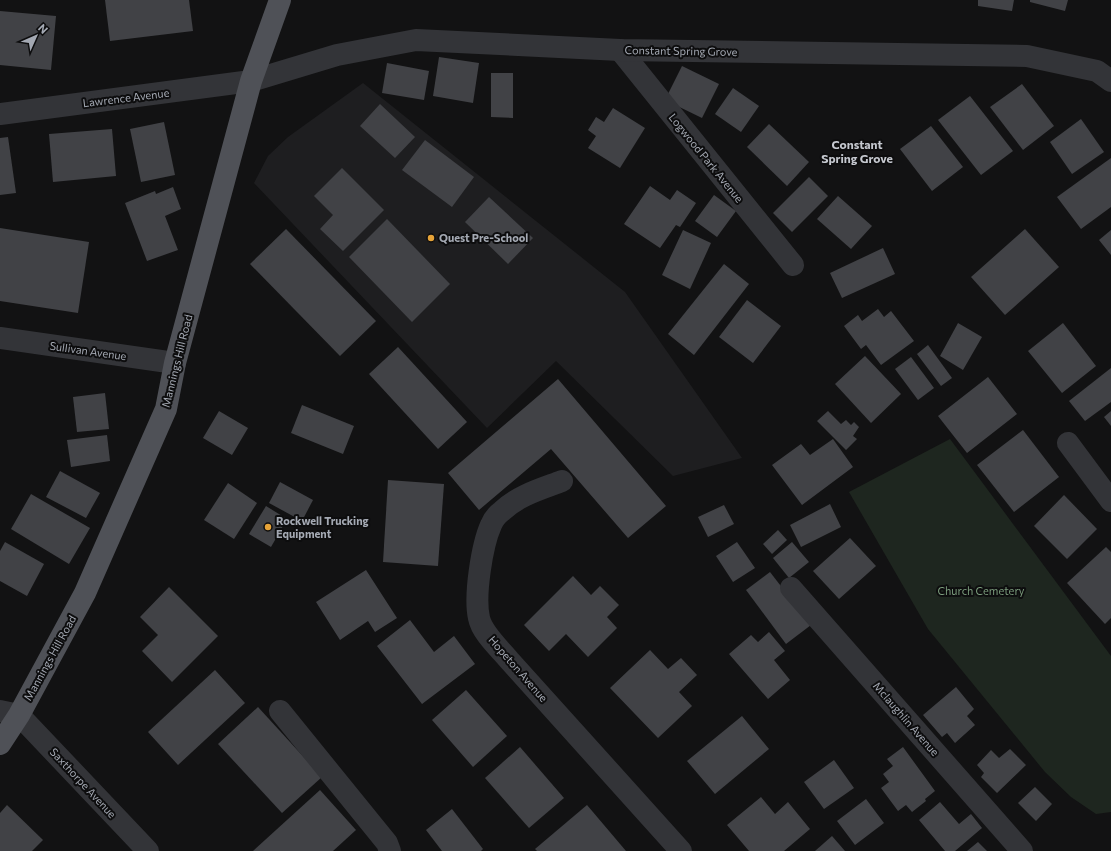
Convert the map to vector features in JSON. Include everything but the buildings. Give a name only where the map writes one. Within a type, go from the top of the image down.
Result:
[{"type":"main road","name":"Mannings Hill Road","points":[[0,744],[9,713],[85,593],[166,409],[175,363],[251,81],[280,0]]},
{"type":"street","name":"Constant Spring Grove","points":[[251,81],[337,55],[416,40],[620,50],[1027,56],[1097,71],[1111,81]]},
{"type":"street","name":"Logwood Park Avenue","points":[[620,50],[793,266]]},
{"type":"street","name":"Lawrence Avenue","points":[[0,114],[251,81]]},
{"type":"street","name":"Sullivan Avenue","points":[[0,338],[175,363]]},
{"type":"street","points":[[1068,444],[1111,501]]},
{"type":"street","name":"Hopeton Avenue","points":[[562,481],[519,497],[502,511],[491,524],[478,582],[477,602],[479,619],[488,636],[681,851]]},
{"type":"street","name":"Mclaughlin Avenue","points":[[791,588],[1022,851]]},
{"type":"street","points":[[280,711],[387,843],[390,851]]},
{"type":"street","name":"Saxthorpe Avenue","points":[[9,713],[148,851]]},
{"type":"shaded area","name":"Quest Pre-School","points":[[363,83],[625,292],[742,458],[673,476],[556,361],[487,428],[254,183],[268,156],[288,137]]},
{"type":"green space","name":"Church Cemetery","points":[[950,439],[1111,656],[1111,812],[1096,814],[1071,797],[1045,772],[928,629],[849,492]]},
{"type":"place","name":"Quest Pre-School","points":[[431,238]]},
{"type":"place","name":"Rockwell Trucking Equipment","points":[[268,527]]},
{"type":"district","name":"Constant Spring Grove","points":[[857,152]]}]
